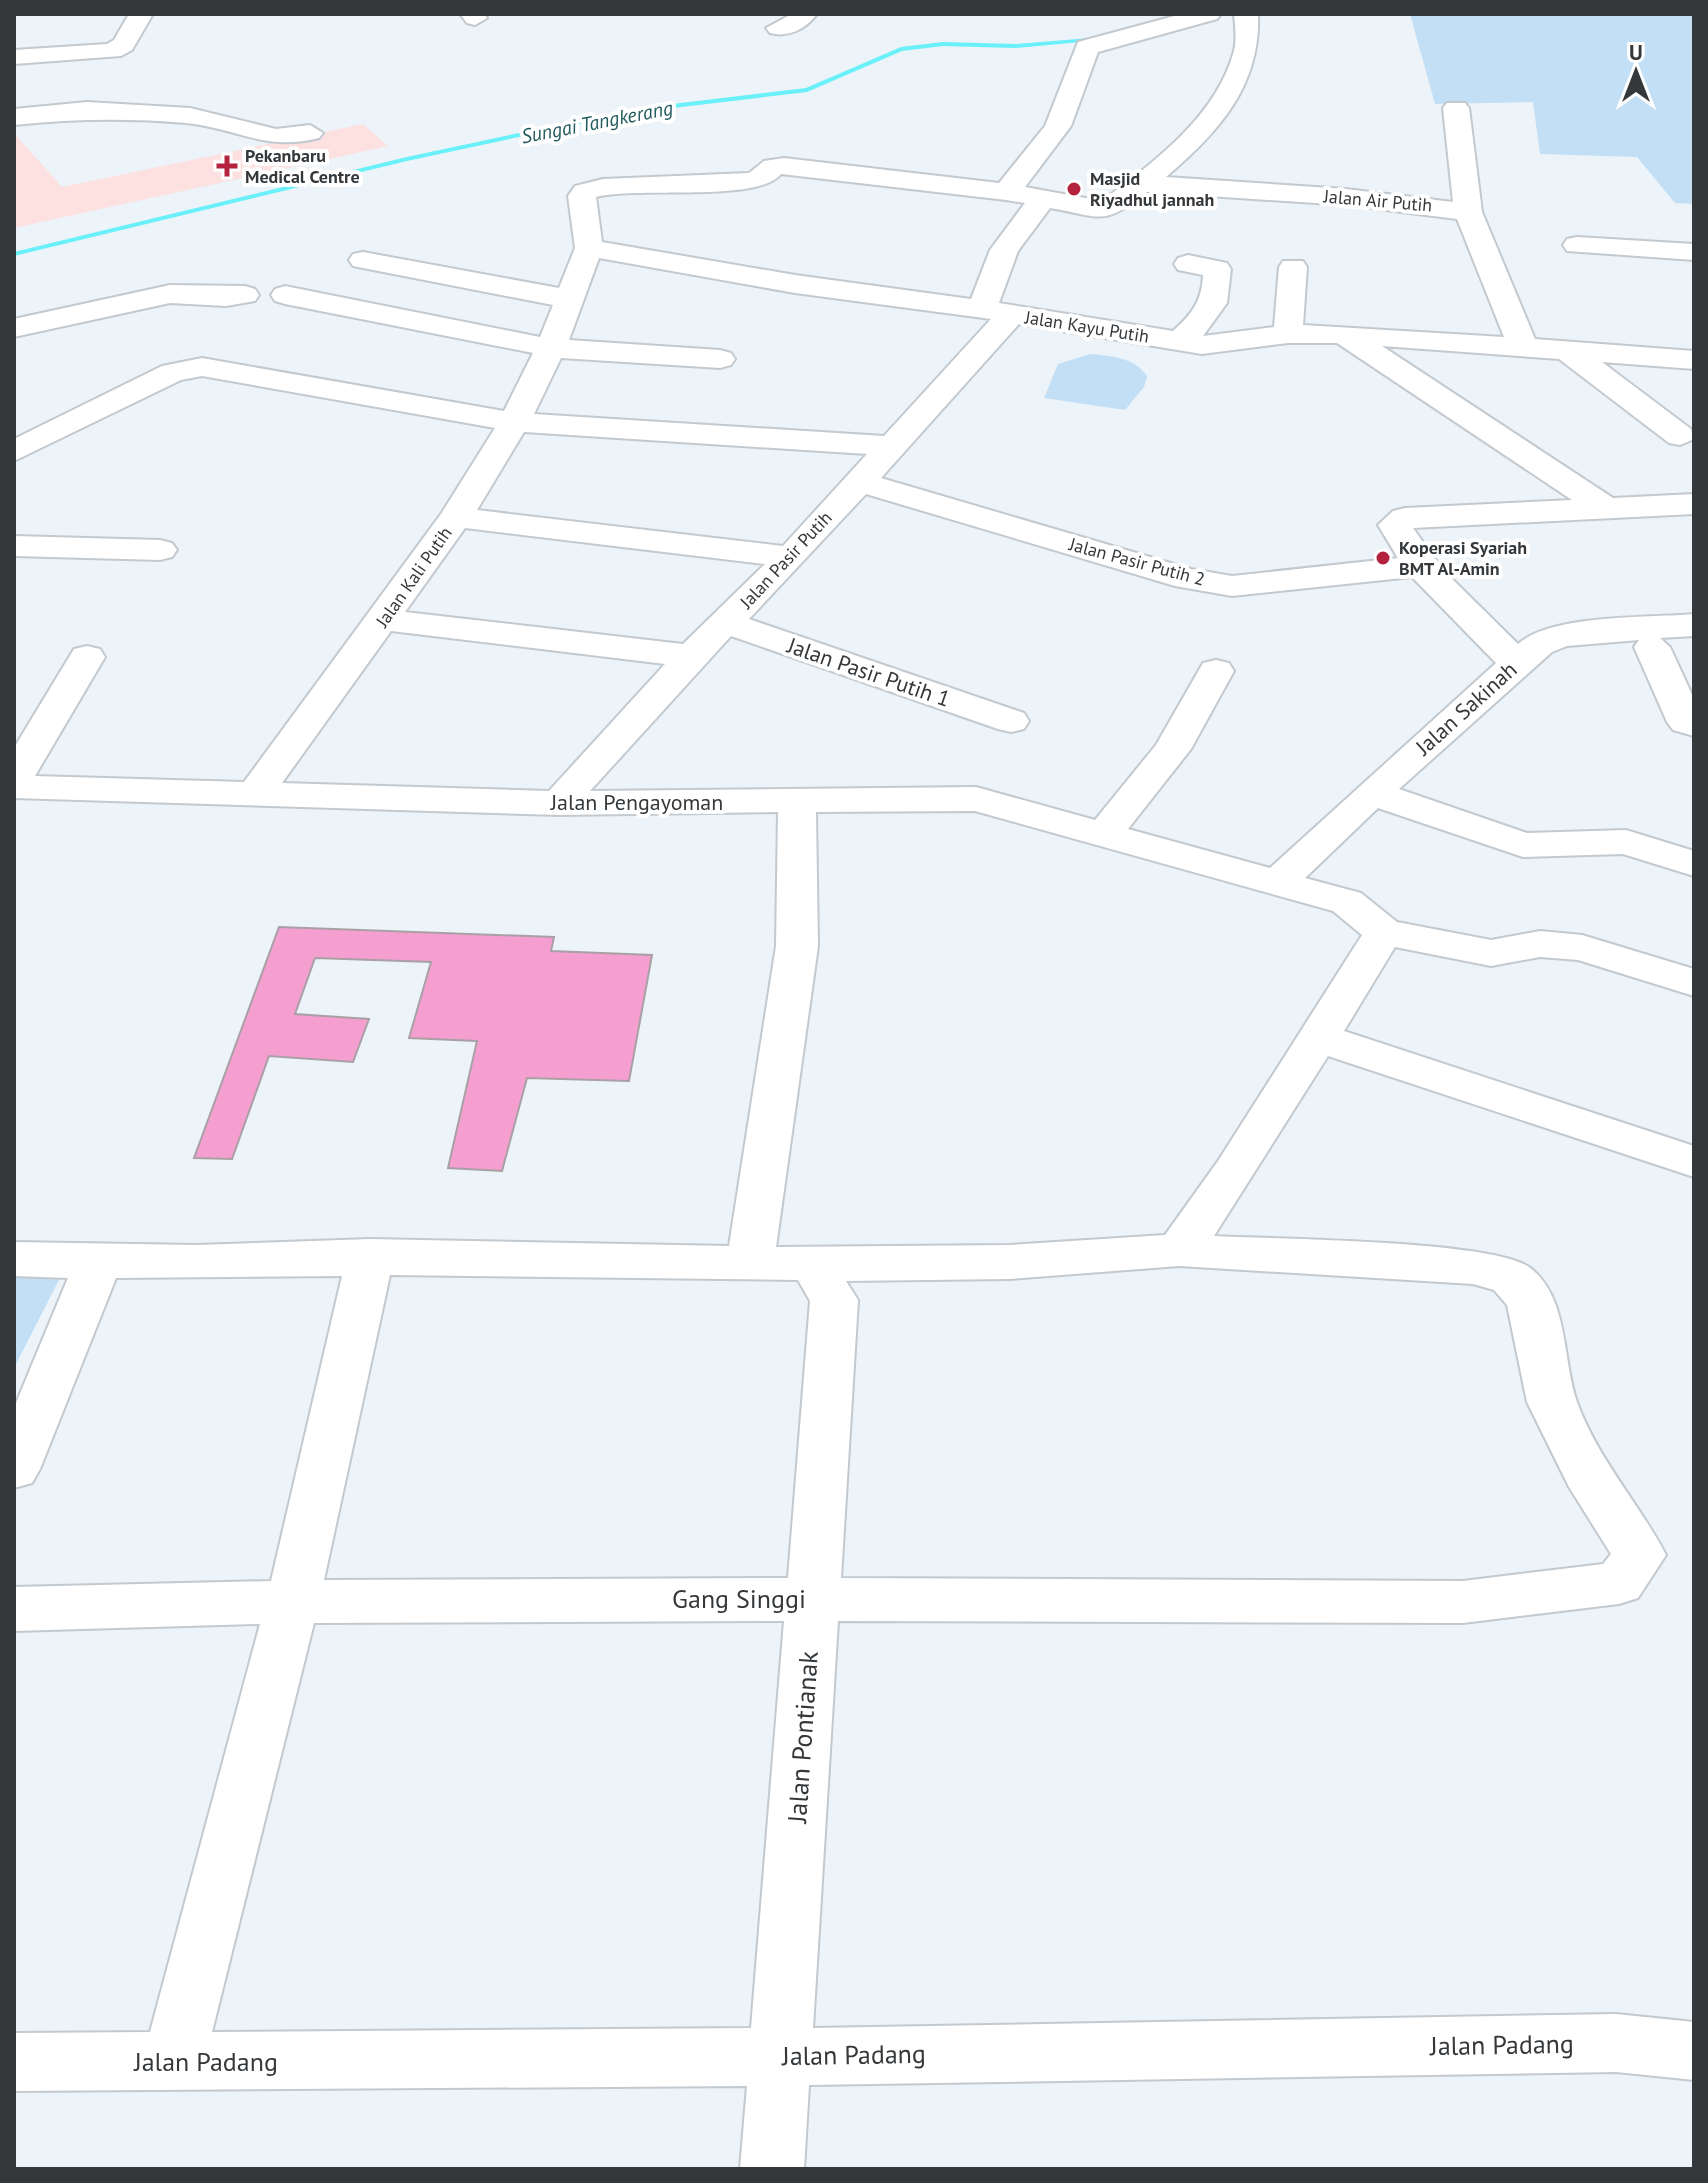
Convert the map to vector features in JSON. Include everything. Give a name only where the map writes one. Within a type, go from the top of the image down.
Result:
[{"type":"street","points":[[14,57],[112,51],[123,45],[141,14]]},
{"type":"street","points":[[778,28],[796,23],[805,14]]},
{"type":"street","points":[[1006,192],[1044,151],[1069,110],[1087,47],[1209,14]]},
{"type":"street","points":[[551,348],[589,248],[582,196],[590,189],[749,181],[765,177],[773,167],[784,166],[1006,192],[1107,210],[1142,184],[1200,132],[1232,83],[1246,49],[1246,14]]},
{"type":"street","points":[[1456,108],[1468,212],[1523,347]]},
{"type":"street","points":[[14,117],[87,110],[190,116],[276,137],[310,133]]},
{"type":"street","name":"Jalan Air Putih","points":[[1142,184],[1346,197],[1468,212]]},
{"type":"street","points":[[997,312],[1004,250],[1043,198]]},
{"type":"street","points":[[1577,245],[1694,252]]},
{"type":"street","name":"Jalan Kayu Putih","points":[[589,248],[795,284],[997,312],[1179,342],[1221,345],[1288,334],[1344,334],[1694,360]]},
{"type":"street","points":[[363,260],[569,299]]},
{"type":"street","points":[[1179,342],[1214,306],[1217,269],[1188,264]]},
{"type":"street","points":[[1288,334],[1293,267]]},
{"type":"street","points":[[14,328],[170,294],[189,293],[223,300],[245,295]]},
{"type":"street","points":[[285,295],[551,348],[720,359]]},
{"type":"street","name":"Jalan Pasir Putih","points":[[559,803],[691,656],[791,557],[890,446],[997,312]]},
{"type":"street","points":[[1344,334],[1606,508]]},
{"type":"street","name":"Jalan Kali Putih","points":[[256,793],[456,517],[514,422],[551,348]]},
{"type":"street","points":[[1569,352],[1680,436]]},
{"type":"street","points":[[14,451],[173,372],[202,367],[514,422],[890,446]]},
{"type":"street","name":"Jalan Pasir Putih 2","points":[[858,481],[1187,579],[1217,584],[1277,583],[1422,566]]},
{"type":"street","points":[[1515,662],[1422,566],[1397,535],[1395,525],[1405,518],[1694,504]]},
{"type":"street","points":[[456,517],[791,557]]},
{"type":"street","points":[[14,546],[160,550]]},
{"type":"street","points":[[384,620],[691,656]]},
{"type":"street","name":"Jalan Pasir Putih 1","points":[[727,623],[1011,721]]},
{"type":"street","name":"Jalan Sakinah","points":[[1279,881],[1515,662],[1539,644],[1562,636],[1694,625]]},
{"type":"street","points":[[1652,647],[1686,722],[1694,725]]},
{"type":"street","points":[[14,779],[87,657]]},
{"type":"street","points":[[1102,836],[1172,749],[1216,671]]},
{"type":"street","name":"Jalan Pengayoman","points":[[14,787],[559,803],[976,799],[1347,902],[1384,932]]},
{"type":"street","points":[[1372,793],[1523,845],[1626,842],[1694,864]]},
{"type":"street","points":[[750,1261],[797,946],[797,801]]},
{"type":"street","points":[[14,1259],[98,1263],[370,1256],[811,1263],[1105,1258],[1179,1250],[1320,1038],[1384,932],[1491,953],[1540,944],[1582,948],[1694,983]]},
{"type":"street","points":[[1320,1038],[1694,1162]]},
{"type":"street","name":"Gang Singgi","points":[[14,1609],[293,1602],[813,1599],[1463,1602],[1619,1583],[1640,1555],[1587,1473],[1552,1402],[1530,1300],[1511,1278],[1474,1267],[1179,1250]]},
{"type":"street","points":[[173,2063],[293,1602],[370,1256]]},
{"type":"street","points":[[14,1469],[98,1263]]},
{"type":"street","name":"Jalan Pontianak","points":[[772,2169],[834,1300],[811,1263]]},
{"type":"street","name":"Jalan Padang","points":[[14,2062],[781,2057],[1616,2043],[1694,2051]]},
{"type":"shaded area","points":[[1410,14],[1694,14],[1694,204],[1675,203],[1637,157],[1540,154],[1533,102],[1435,104]]},
{"type":"shaded area","name":"Pekanbaru Medical Centre","points":[[363,124],[388,146],[14,228],[14,133],[62,187]]},
{"type":"shaded area","points":[[1090,354],[1129,361],[1147,376],[1144,387],[1125,410],[1044,398],[1058,364]]},
{"type":"shaded area","points":[[14,1273],[61,1276],[14,1368]]},
{"type":"building","points":[[279,927],[554,937],[551,951],[652,955],[629,1081],[527,1078],[502,1171],[448,1168],[477,1041],[409,1038],[431,962],[315,958],[295,1014],[369,1019],[353,1062],[269,1056],[232,1159],[194,1158]]},
{"type":"waterway","name":"Sungai Tangkerang","points":[[1141,26],[1179,14]]},
{"type":"waterway","name":"Sungai Tangkerang","points":[[14,254],[407,159],[631,111],[807,90],[901,49],[943,44],[1015,46],[1090,40]]},
{"type":"place","name":"Pekanbaru Medical Centre","points":[[227,166]]},
{"type":"place","name":"Masjid Riyadhul jannah","points":[[1074,189]]},
{"type":"place","name":"Koperasi Syariah BMT Al-Amin","points":[[1383,558]]}]
